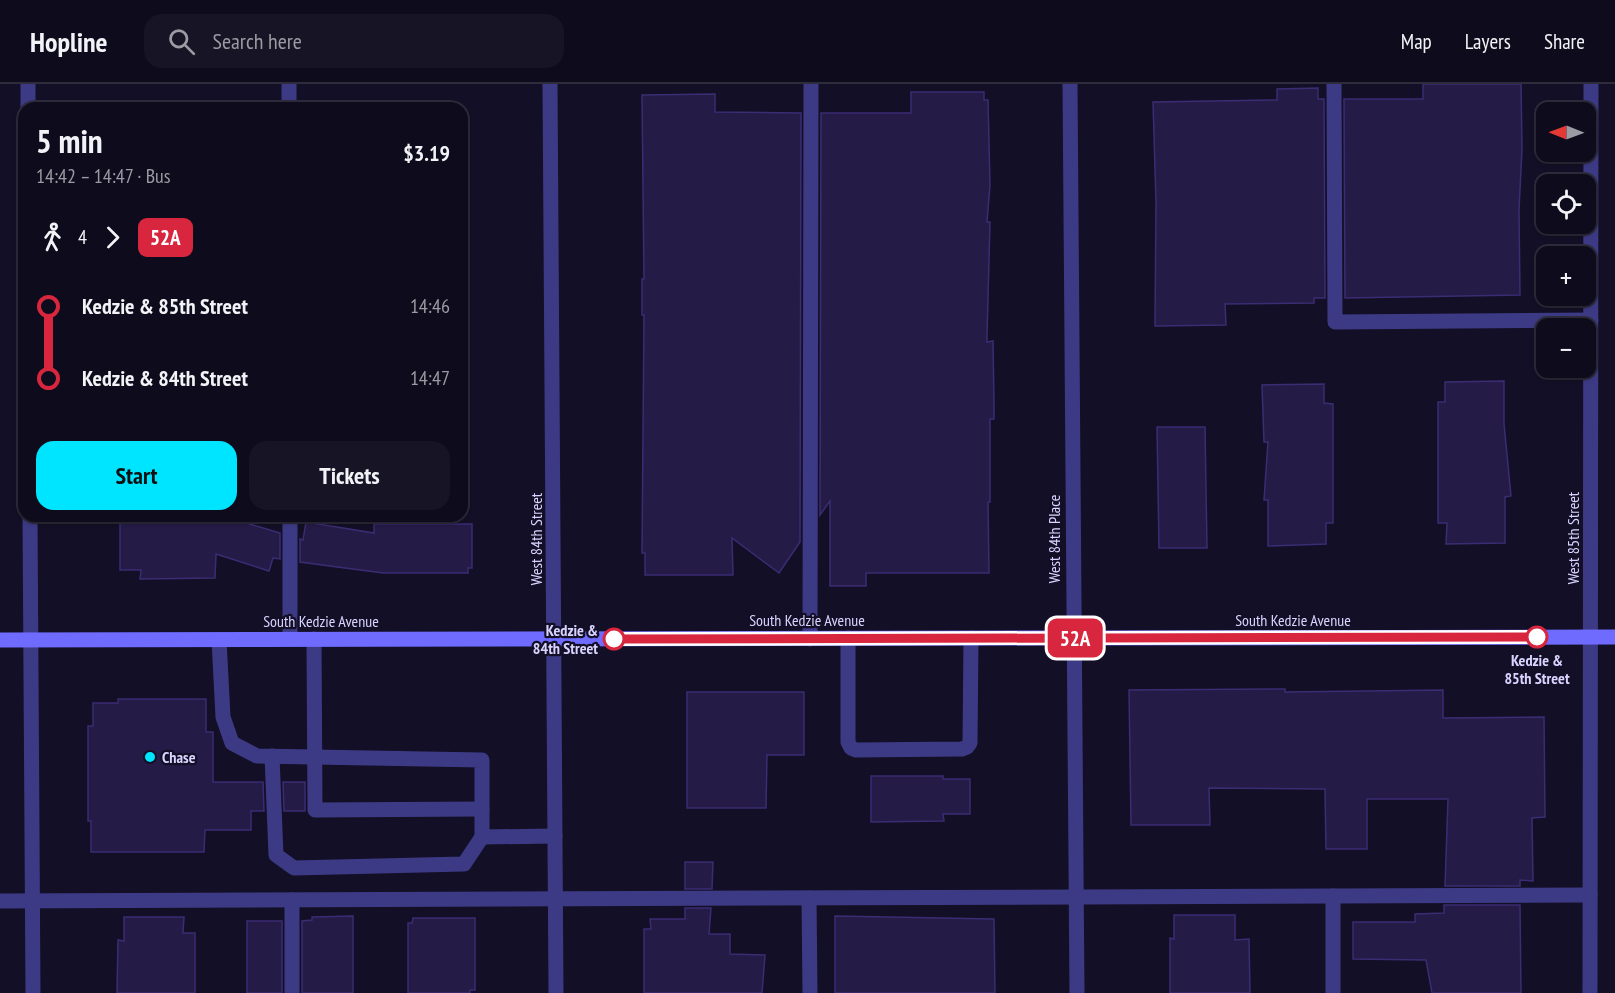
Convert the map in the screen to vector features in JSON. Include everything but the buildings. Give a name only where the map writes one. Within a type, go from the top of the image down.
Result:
[{"type":"main road","name":"South Kedzie Avenue","points":[[0,640],[1615,637]]},
{"type":"street","points":[[28,84],[28,102]]},
{"type":"street","points":[[289,84],[289,102]]},
{"type":"street","name":"West 84th Street","points":[[550,84],[556,993]]},
{"type":"street","points":[[810,639],[811,84]]},
{"type":"street","name":"West 84th Place","points":[[1070,84],[1077,993]]},
{"type":"street","points":[[1334,84],[1335,322],[1536,320]]},
{"type":"street","name":"West 85th Street","points":[[1591,84],[1591,318]]},
{"type":"street","name":"West 85th Street","points":[[1590,993],[1591,378]]},
{"type":"street","points":[[30,522],[33,993]]},
{"type":"street","points":[[290,522],[290,639]]},
{"type":"street","points":[[848,638],[849,742],[851,748],[868,750],[962,749],[967,747],[970,743],[971,638]]},
{"type":"street","points":[[314,639],[315,810],[482,809]]},
{"type":"street","points":[[219,640],[223,717],[232,743],[257,756],[272,756],[482,760],[482,837],[464,864],[294,867],[276,855],[272,756]]},
{"type":"street","points":[[482,837],[555,836]]},
{"type":"street","points":[[0,901],[1590,895]]},
{"type":"street","points":[[1333,896],[1334,993]]},
{"type":"street","points":[[809,898],[810,993]]},
{"type":"street","points":[[292,900],[292,993]]},
{"type":"bus line","name":"52A","points":[[614,639],[1537,637]]},
{"type":"place","name":"Kedzie & 85th Street","points":[[1537,637]]},
{"type":"place","name":"Kedzie & 84th Street","points":[[614,639]]},
{"type":"place","name":"Chase","points":[[150,757]]}]
